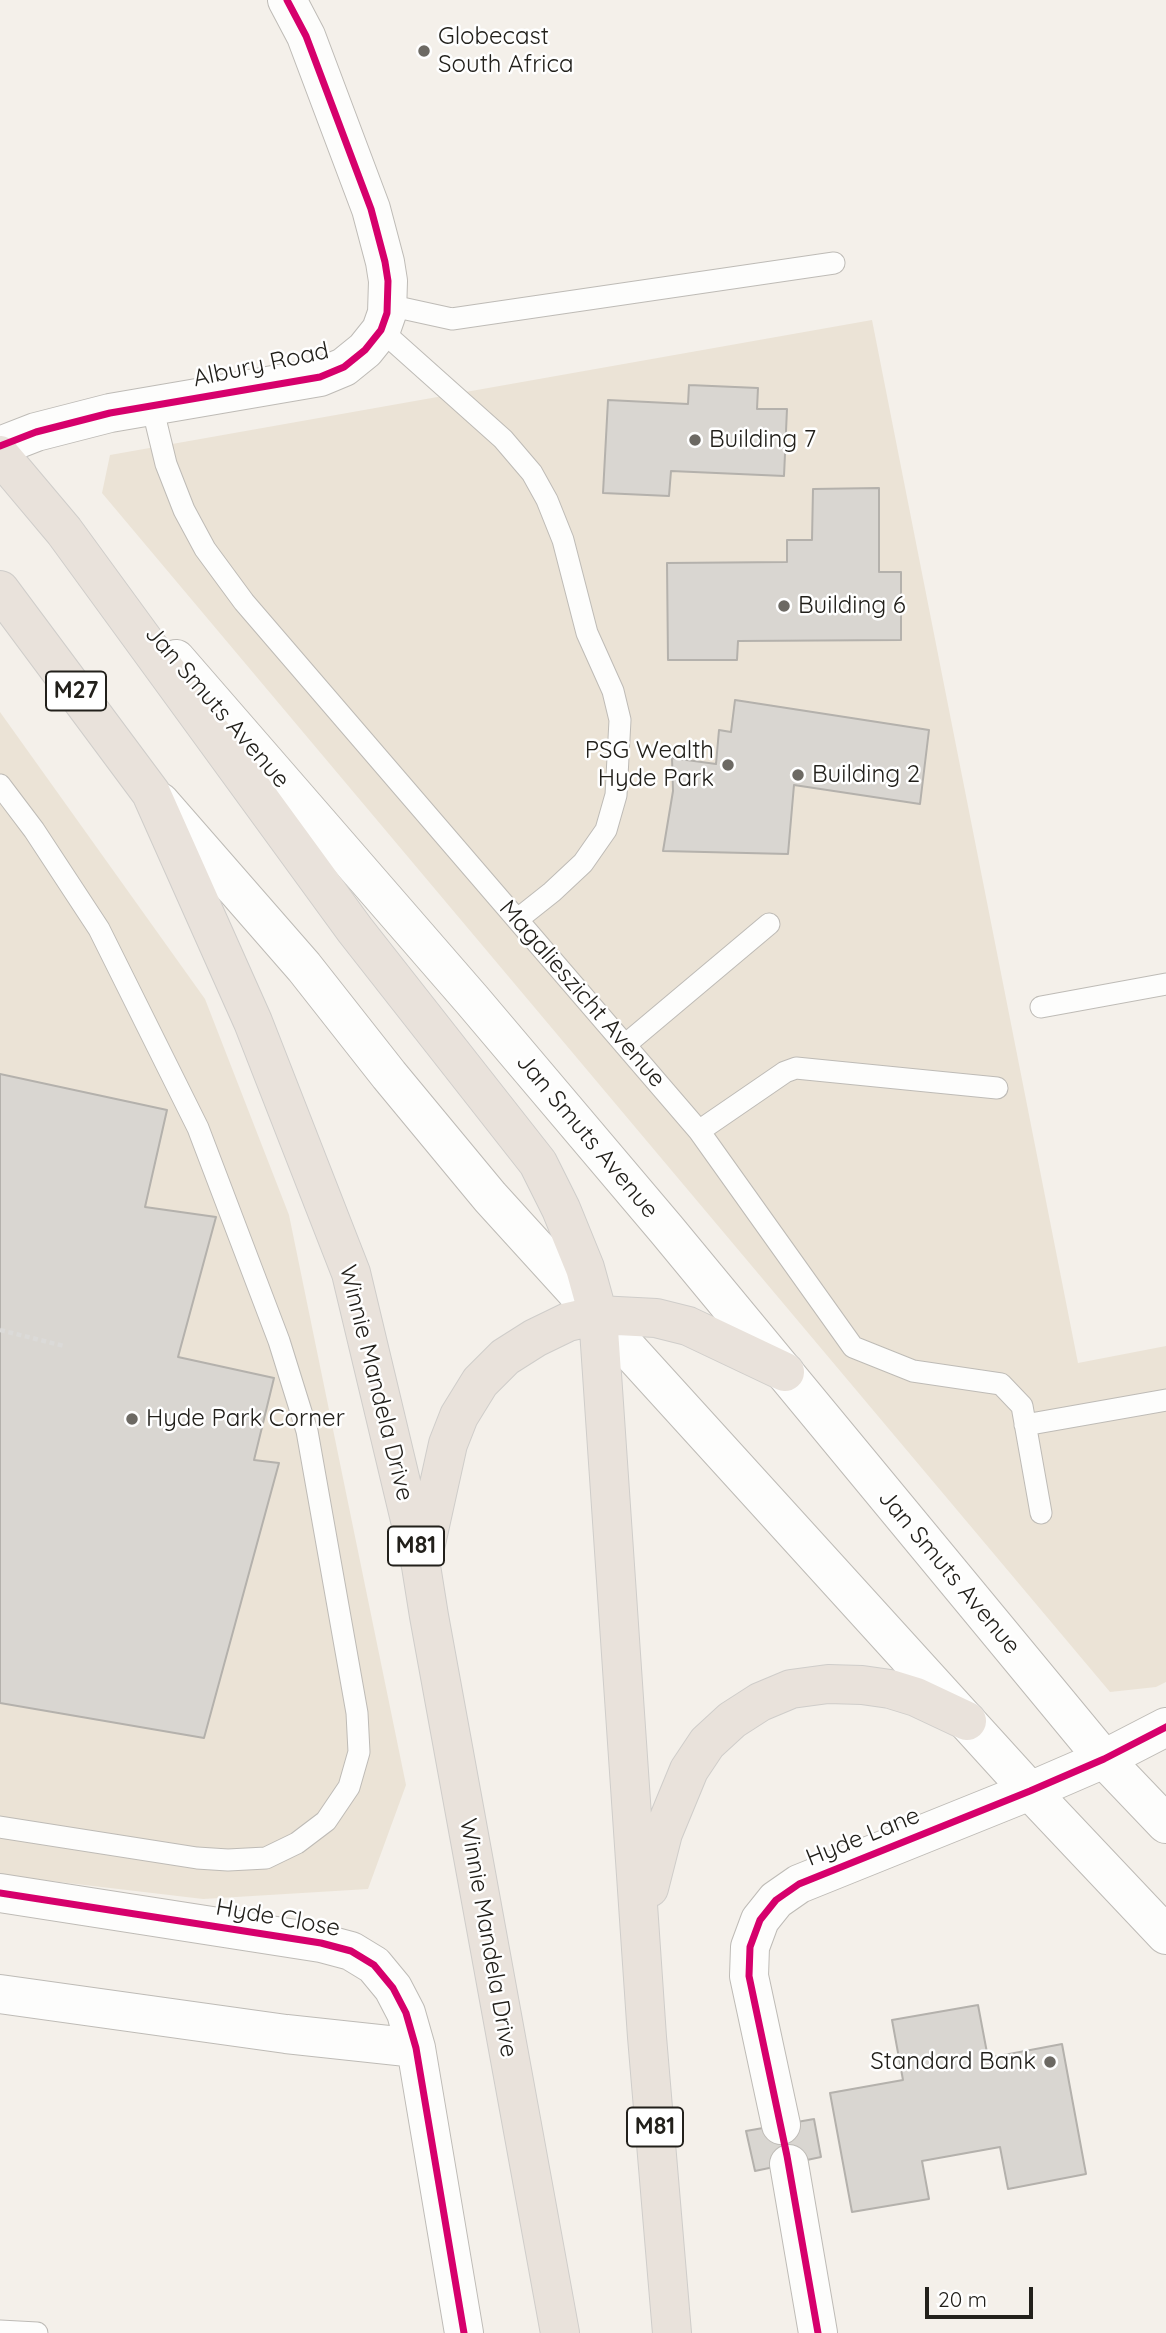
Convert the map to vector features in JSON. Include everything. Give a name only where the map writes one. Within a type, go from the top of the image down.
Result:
[{"type":"main road","points":[[287,0],[306,36],[371,209],[386,262],[384,317]]},
{"type":"main road","name":"Albury Road","points":[[0,446],[36,432],[152,405],[320,376],[344,367],[365,350],[384,317]]},
{"type":"main road","name":"Jan Smuts Avenue","points":[[0,455],[482,1011],[785,1372],[1104,1759],[1166,1824]]},
{"type":"main road","points":[[64,531],[355,930],[538,1163],[561,1209],[585,1268],[598,1315]]},
{"type":"main road","name":"M27","points":[[0,590],[151,793],[304,967],[388,1075],[491,1197],[1030,1791],[1166,1936]]},
{"type":"main road","name":"Winnie Mandela Drive","points":[[151,793],[253,1022],[351,1273],[421,1566],[561,2333]]},
{"type":"main road","points":[[421,1566],[448,1444],[459,1416],[480,1382],[505,1357],[535,1338],[568,1322],[598,1315],[656,1318],[688,1326],[785,1372]]},
{"type":"main road","name":"M81","points":[[598,1315],[647,2037],[672,2333]]},
{"type":"main road","points":[[641,1920],[663,1833],[688,1770],[707,1743],[732,1720],[760,1702],[791,1689],[828,1684],[862,1685],[890,1689],[916,1697],[967,1721]]},
{"type":"main road","name":"Hyde Lane","points":[[781,2125],[749,1976],[750,1947],[760,1920],[776,1900],[799,1884],[1030,1791],[1104,1759],[1166,1727]]},
{"type":"main road","name":"Hyde Close","points":[[0,1894],[321,1943],[351,1951],[374,1965],[393,1987],[406,2013],[416,2049],[464,2333]]},
{"type":"main road","points":[[0,1994],[416,2049]]},
{"type":"main road","points":[[789,2164],[818,2333]]},
{"type":"lane","points":[[384,317],[452,319],[834,263]]},
{"type":"lane","points":[[384,317],[532,472],[563,540],[587,633],[613,691],[620,720],[616,795],[606,830],[583,863],[518,919]]},
{"type":"lane","name":"Magalieszicht Avenue","points":[[152,405],[166,464],[184,510],[205,549],[244,602],[699,1131],[853,1347],[913,1371],[1001,1384],[1022,1406],[1041,1513]]},
{"type":"lane","points":[[0,785],[34,830],[99,929],[198,1128],[279,1341],[307,1431],[357,1713],[359,1752],[349,1787],[326,1821],[297,1843],[266,1858],[197,1858],[0,1827]]},
{"type":"lane","points":[[625,1045],[769,924]]},
{"type":"lane","points":[[1041,1007],[1166,984]]},
{"type":"lane","points":[[699,1131],[785,1072],[796,1068],[997,1088]]},
{"type":"lane","points":[[1026,1425],[1166,1399]]},
{"type":"lane","points":[[0,2331],[37,2333]]},
{"type":"path","points":[[0,1330],[64,1346]]},
{"type":"shaded area","points":[[872,320],[1078,1363],[1166,1346],[1166,1682],[1156,1687],[1110,1692],[102,493],[110,455]]},
{"type":"shaded area","name":"Hyde Park Corner","points":[[0,712],[205,999],[289,1215],[406,1785],[368,1889],[203,1899],[0,1875]]},
{"type":"building","name":"Building 7","points":[[689,385],[758,388],[757,409],[787,409],[784,476],[671,471],[669,496],[603,493],[608,400],[688,404]]},
{"type":"building","name":"Building 6","points":[[879,488],[879,572],[901,572],[901,640],[738,641],[737,660],[668,660],[667,563],[787,562],[787,540],[812,540],[813,489]]},
{"type":"building","name":"Building 2","points":[[735,700],[929,730],[920,804],[794,785],[788,854],[663,851],[673,791],[672,758],[716,764],[719,730],[731,732]]},
{"type":"building","name":"Hyde Park Corner","points":[[0,1074],[167,1110],[145,1207],[216,1217],[178,1357],[274,1378],[254,1460],[279,1463],[204,1738],[0,1703]]},
{"type":"building","points":[[978,2005],[988,2058],[1062,2044],[1086,2174],[1008,2189],[1000,2147],[922,2161],[929,2199],[852,2212],[830,2093],[903,2080],[892,2020]]},
{"type":"building","points":[[814,2119],[821,2157],[755,2171],[746,2131]]},
{"type":"cycle path","points":[[0,446],[36,432],[110,413],[320,377],[344,367],[365,350],[381,330],[387,313],[388,281],[371,209],[306,36],[287,0]]},
{"type":"cycle path","points":[[818,2333],[787,2156],[749,1976],[750,1947],[760,1920],[776,1900],[799,1884],[1030,1791],[1104,1759],[1166,1727]]},
{"type":"cycle path","points":[[0,1893],[321,1943],[351,1951],[374,1965],[393,1988],[406,2013],[416,2048],[464,2333]]},
{"type":"place","name":"Globecast South Africa","points":[[424,51]]},
{"type":"place","name":"Building 7","points":[[695,440]]},
{"type":"place","name":"Building 6","points":[[784,606]]},
{"type":"place","name":"PSG Wealth Hyde Park","points":[[728,765]]},
{"type":"place","name":"Building 2","points":[[798,775]]},
{"type":"place","name":"Hyde Park Corner","points":[[132,1419]]},
{"type":"place","name":"Standard Bank","points":[[1050,2062]]}]
